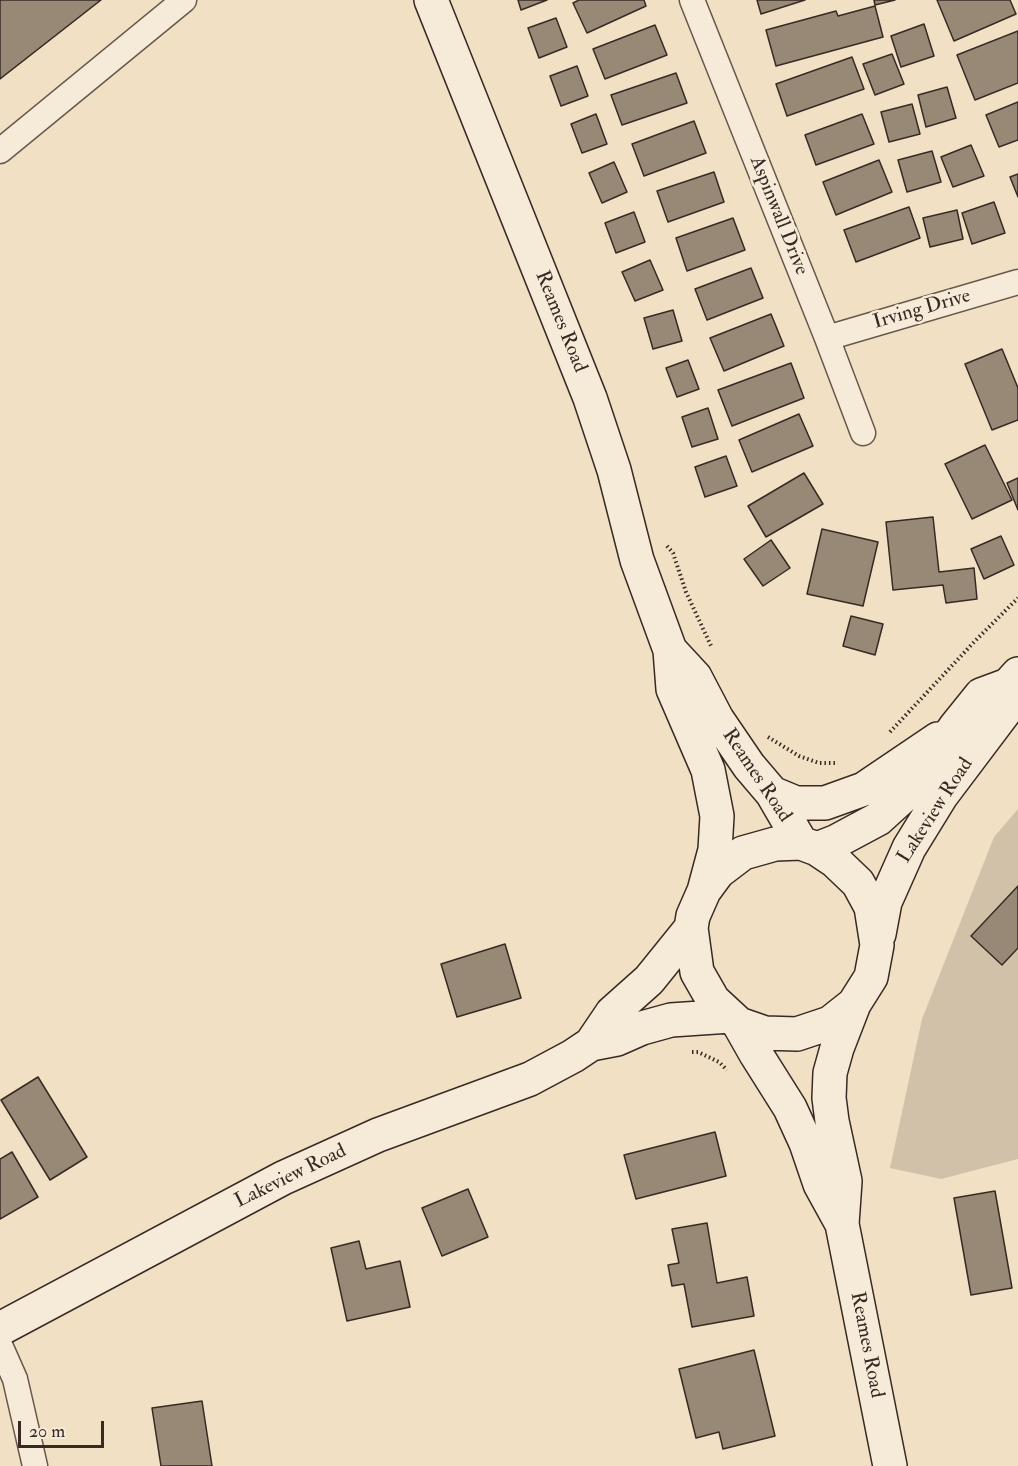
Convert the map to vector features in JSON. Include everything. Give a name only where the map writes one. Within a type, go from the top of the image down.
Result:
[{"type":"main road","name":"Reames Road","points":[[431,0],[590,398],[614,470],[637,560],[670,650],[673,689],[708,770],[717,816],[715,850],[704,891]]},
{"type":"main road","name":"Reames Road","points":[[670,650],[695,677],[717,719],[809,846]]},
{"type":"main road","name":"Lakeview Road","points":[[809,846],[835,842],[878,819],[912,788],[981,695],[1013,680]]},
{"type":"main road","name":"Lakeview Road","points":[[878,945],[885,902],[909,848],[941,796],[1005,711],[1013,680]]},
{"type":"main road","points":[[772,793],[796,803],[825,803],[864,789],[956,726]]},
{"type":"main road","points":[[775,844],[809,846],[835,861],[858,883],[871,907],[878,945],[871,977],[854,1004],[830,1023],[797,1034],[765,1033],[734,1020],[713,1000],[697,972],[691,928],[693,915],[704,891],[718,872],[743,853],[775,844]]},
{"type":"main road","name":"Lakeview Road","points":[[0,1329],[283,1178],[378,1135],[530,1079],[573,1056],[591,1044],[612,1013],[649,980],[691,928]]},
{"type":"main road","name":"Reames Road","points":[[854,1004],[830,1073],[829,1098],[845,1180],[842,1224],[890,1466]]},
{"type":"main road","name":"Lakeview Road","points":[[591,1044],[617,1040],[642,1028],[671,1020],[734,1020]]},
{"type":"main road","name":"Reames Road","points":[[734,1020],[790,1108],[806,1143],[820,1184],[842,1224]]},
{"type":"street","points":[[0,151],[184,0]]},
{"type":"street","name":"Aspinwall Drive","points":[[692,0],[863,433]]},
{"type":"street","name":"Irving Drive","points":[[827,338],[1018,282]]},
{"type":"street","points":[[0,1346],[15,1379],[35,1466]]},
{"type":"path","points":[[673,553],[686,592],[716,655]]},
{"type":"path","points":[[884,737],[1018,598]]},
{"type":"path","points":[[765,736],[799,756],[819,763],[843,762]]},
{"type":"path","points":[[690,1052],[698,1052],[719,1062],[732,1075]]},
{"type":"shaded area","points":[[1018,809],[1018,1159],[941,1179],[890,1168],[922,1019],[994,837]]},
{"type":"building","points":[[0,0],[101,0],[0,79]]},
{"type":"building","points":[[518,0],[547,0],[521,10]]},
{"type":"building","points":[[579,0],[644,0],[646,6],[587,33],[573,3]]},
{"type":"building","points":[[757,0],[805,0],[761,14]]},
{"type":"building","points":[[874,0],[895,0],[875,5]]},
{"type":"building","points":[[937,0],[1010,0],[1016,14],[954,41]]},
{"type":"building","points":[[875,6],[883,37],[776,66],[766,30],[836,11],[838,16]]},
{"type":"building","points":[[556,18],[567,47],[539,58],[528,28]]},
{"type":"building","points":[[924,24],[934,56],[901,67],[891,36]]},
{"type":"building","points":[[655,25],[667,55],[605,79],[593,49]]},
{"type":"building","points":[[1018,31],[1018,83],[975,100],[957,55]]},
{"type":"building","points":[[892,54],[904,84],[875,95],[863,64]]},
{"type":"building","points":[[852,57],[864,89],[787,116],[776,84]]},
{"type":"building","points":[[577,66],[588,96],[561,106],[550,76]]},
{"type":"building","points":[[676,73],[687,103],[622,125],[611,95]]},
{"type":"building","points":[[947,87],[956,118],[926,127],[918,95]]},
{"type":"building","points":[[1018,102],[1018,140],[999,147],[986,115]]},
{"type":"building","points":[[912,104],[920,134],[889,142],[881,112]]},
{"type":"building","points":[[596,114],[607,144],[582,153],[571,124]]},
{"type":"building","points":[[862,114],[874,144],[816,165],[805,135]]},
{"type":"building","points":[[694,121],[706,153],[644,176],[632,144]]},
{"type":"building","points":[[971,145],[984,176],[953,187],[941,157]]},
{"type":"building","points":[[932,151],[941,182],[907,192],[898,160]]},
{"type":"building","points":[[879,160],[892,192],[836,215],[823,182]]},
{"type":"building","points":[[614,162],[627,192],[602,203],[589,173]]},
{"type":"building","points":[[714,172],[724,202],[668,222],[657,191]]},
{"type":"building","points":[[1018,174],[1018,197],[1010,177]]},
{"type":"building","points":[[994,202],[1005,233],[972,244],[962,213]]},
{"type":"building","points":[[909,207],[920,238],[856,262],[844,230]]},
{"type":"building","points":[[957,210],[963,239],[930,247],[923,218]]},
{"type":"building","points":[[634,212],[645,242],[616,253],[605,223]]},
{"type":"building","points":[[733,218],[745,250],[687,271],[676,238]]},
{"type":"building","points":[[650,260],[663,290],[635,301],[622,272]]},
{"type":"building","points":[[751,268],[763,298],[707,320],[695,289]]},
{"type":"building","points":[[673,310],[682,341],[653,349],[644,318]]},
{"type":"building","points":[[771,314],[784,346],[724,371],[710,338]]},
{"type":"building","points":[[1002,349],[1018,388],[1018,420],[992,430],[965,364]]},
{"type":"building","points":[[688,360],[699,389],[677,397],[666,368]]},
{"type":"building","points":[[791,363],[804,398],[732,426],[718,390]]},
{"type":"building","points":[[708,408],[718,439],[692,447],[682,417]]},
{"type":"building","points":[[799,414],[813,446],[752,472],[739,440]]},
{"type":"building","points":[[985,445],[1012,500],[972,519],[945,464]]},
{"type":"building","points":[[726,456],[737,486],[705,497],[695,467]]},
{"type":"building","points":[[804,473],[823,504],[766,537],[748,506]]},
{"type":"building","points":[[1018,478],[1018,510],[1007,483]]},
{"type":"building","points":[[933,517],[939,572],[974,568],[977,599],[946,603],[943,585],[893,590],[886,522]]},
{"type":"building","points":[[822,529],[878,542],[863,606],[807,594]]},
{"type":"building","points":[[1001,536],[1014,565],[984,579],[971,549]]},
{"type":"building","points":[[771,540],[790,568],[763,586],[744,559]]},
{"type":"building","points":[[851,616],[883,624],[875,655],[843,646]]},
{"type":"building","points":[[1018,886],[1018,948],[1002,965],[971,936]]},
{"type":"building","points":[[505,944],[521,998],[457,1017],[441,964]]},
{"type":"building","points":[[38,1077],[87,1157],[50,1180],[1,1100]]},
{"type":"building","points":[[715,1132],[726,1176],[636,1199],[624,1155]]},
{"type":"building","points":[[12,1152],[38,1197],[0,1219],[0,1159]]},
{"type":"building","points":[[468,1189],[488,1237],[442,1256],[422,1208]]},
{"type":"building","points":[[995,1191],[1012,1288],[971,1295],[954,1198]]},
{"type":"building","points":[[707,1223],[717,1283],[747,1277],[754,1316],[692,1327],[684,1284],[672,1286],[668,1265],[679,1263],[672,1229]]},
{"type":"building","points":[[359,1241],[366,1269],[400,1261],[410,1307],[347,1321],[331,1248]]},
{"type":"building","points":[[754,1350],[775,1436],[723,1449],[719,1432],[696,1438],[679,1369]]},
{"type":"building","points":[[202,1401],[212,1466],[161,1466],[152,1408]]}]
